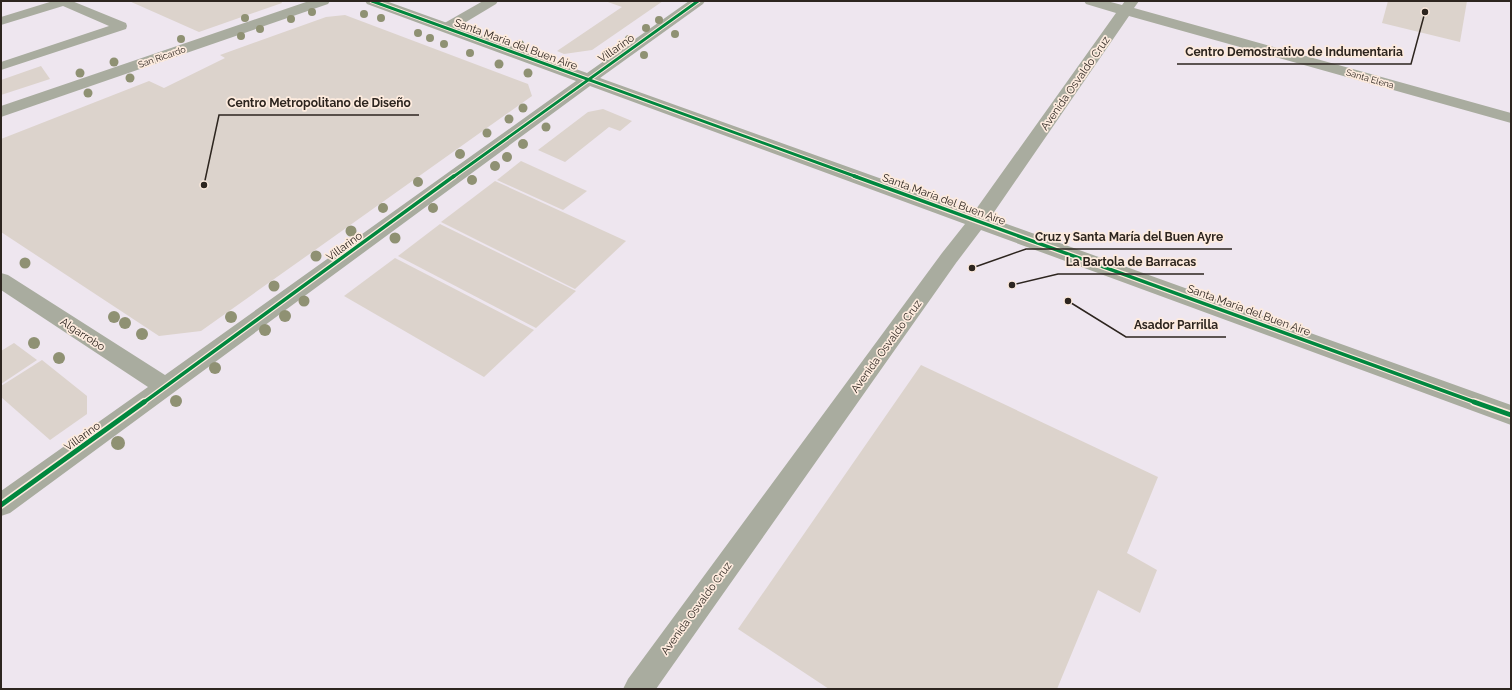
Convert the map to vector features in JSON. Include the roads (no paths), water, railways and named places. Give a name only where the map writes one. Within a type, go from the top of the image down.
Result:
[{"type":"street","name":"San Ricardo","points":[[1,112],[323,1]]},
{"type":"street","name":"Santa María del Buen Aire","points":[[372,1],[1511,415]]},
{"type":"street","name":"Villarino","points":[[1,505],[698,1]]},
{"type":"street","name":"Santa Elena","points":[[1091,1],[1128,6],[1511,118]]},
{"type":"street","name":"Avenida Osvaldo Cruz","points":[[638,689],[944,265],[978,221],[1128,6]]},
{"type":"street","name":"Algarrobo","points":[[1,280],[166,387]]},
{"type":"lane","points":[[1,21],[62,1],[121,26],[1,66]]},
{"type":"lane","points":[[446,28],[492,1]]},
{"type":"place","name":"Centro Demostrativo de Indumentaria","points":[[1425,12]]},
{"type":"place","name":"Centro Metropolitano de Diseño","points":[[204,185]]},
{"type":"place","name":"Cruz y Santa María del Buen Ayre","points":[[972,268]]},
{"type":"place","name":"La Bartola de Barracas","points":[[1012,285]]},
{"type":"place","name":"Asador Parrilla","points":[[1068,301]]}]
